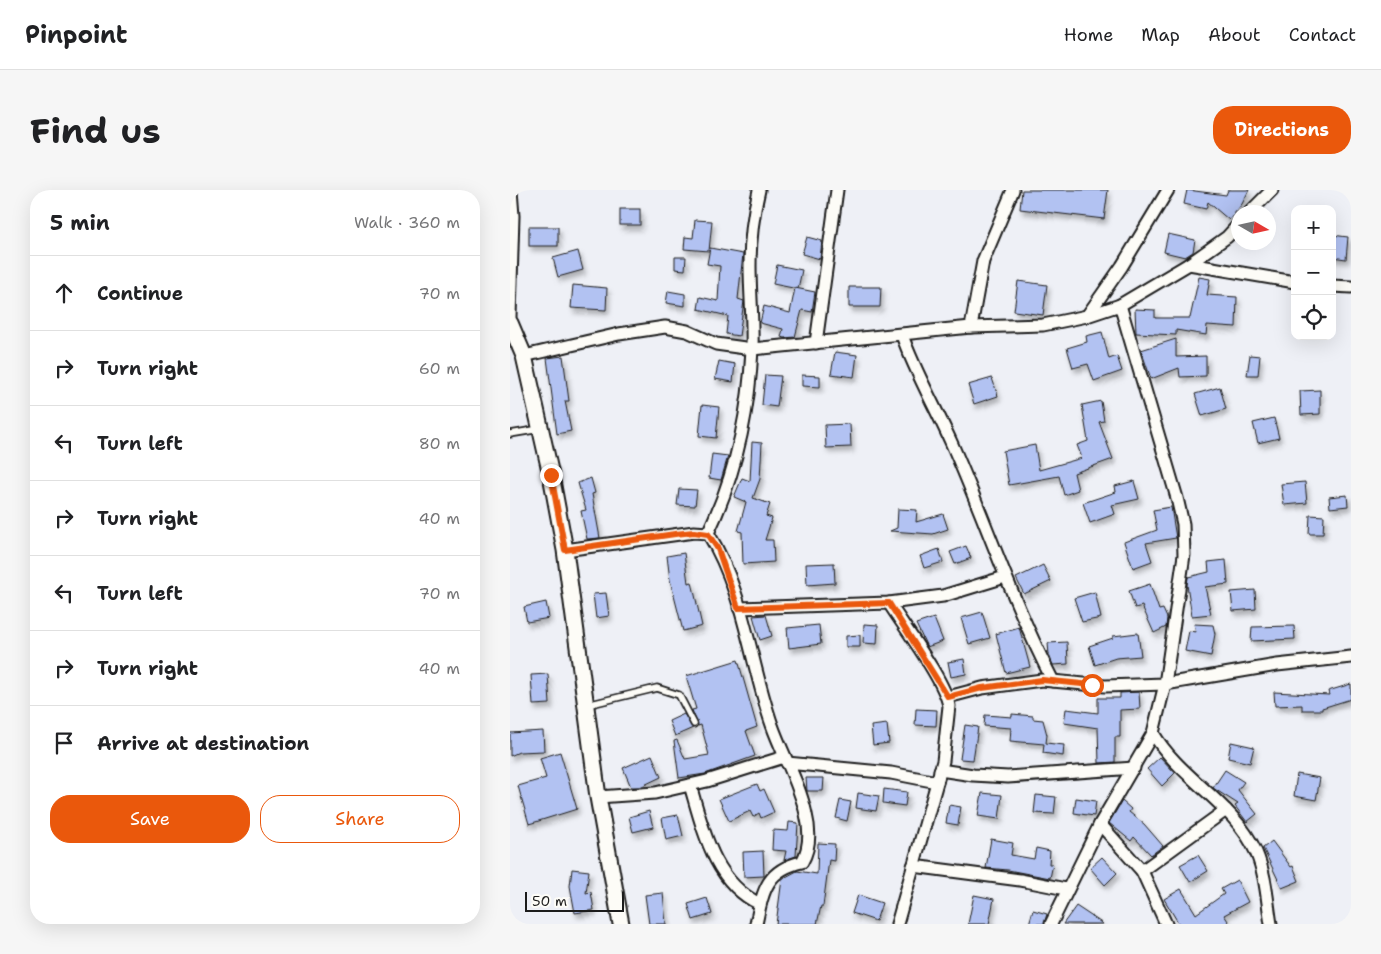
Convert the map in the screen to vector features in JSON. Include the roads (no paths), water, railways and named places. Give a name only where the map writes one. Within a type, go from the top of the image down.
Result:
[{"type":"main road","points":[[510,323],[524,356],[551,475],[565,550],[598,797],[621,924]]},
{"type":"street","points":[[510,317],[513,216],[511,190]]},
{"type":"street","points":[[708,534],[728,490],[737,460],[747,402],[752,348],[750,264],[753,218],[759,190]]},
{"type":"street","points":[[816,343],[837,190]]},
{"type":"street","points":[[971,327],[983,261],[1013,190]]},
{"type":"street","points":[[1086,316],[1133,250],[1168,190]]},
{"type":"street","points":[[1257,205],[1272,190]]},
{"type":"street","points":[[524,356],[619,334],[665,327],[688,331],[716,344],[752,348],[971,327],[1043,325],[1086,316],[1120,305],[1189,264],[1231,233]]},
{"type":"street","points":[[1189,264],[1291,281]]},
{"type":"street","points":[[1336,286],[1351,287]]},
{"type":"street","points":[[1051,924],[1066,889],[1100,824],[1153,733],[1165,684],[1184,555],[1183,524],[1177,498],[1120,305]]},
{"type":"street","points":[[902,335],[911,361],[951,443],[1029,635],[1052,681]]},
{"type":"street","points":[[565,550],[694,532],[708,534],[718,549],[738,608],[772,724],[786,760],[797,781],[807,816],[808,851],[802,862],[788,865],[776,872],[767,885],[760,904],[756,924]]},
{"type":"street","points":[[738,608],[889,603],[943,596],[1005,577]]},
{"type":"street","points":[[889,603],[948,697],[948,726],[940,770],[897,924]]},
{"type":"street","points":[[948,697],[982,688],[1052,681],[1105,686],[1165,684],[1286,664],[1351,657]]},
{"type":"street","points":[[1153,733],[1160,746],[1226,810],[1239,825],[1255,850],[1265,881],[1271,924]]},
{"type":"street","points":[[598,797],[655,793],[786,760],[891,773],[937,782]]},
{"type":"street","points":[[940,770],[973,775],[1008,777],[1134,768]]},
{"type":"street","points":[[690,785],[711,852],[740,891],[760,904]]},
{"type":"street","points":[[1142,871],[1226,810]]},
{"type":"street","points":[[1100,824],[1142,871],[1166,924]]},
{"type":"street","points":[[913,866],[1020,880],[1066,889]]},
{"type":"lane","points":[[510,434],[540,430]]},
{"type":"lane","points":[[585,705],[657,688],[679,695],[694,724]]}]
